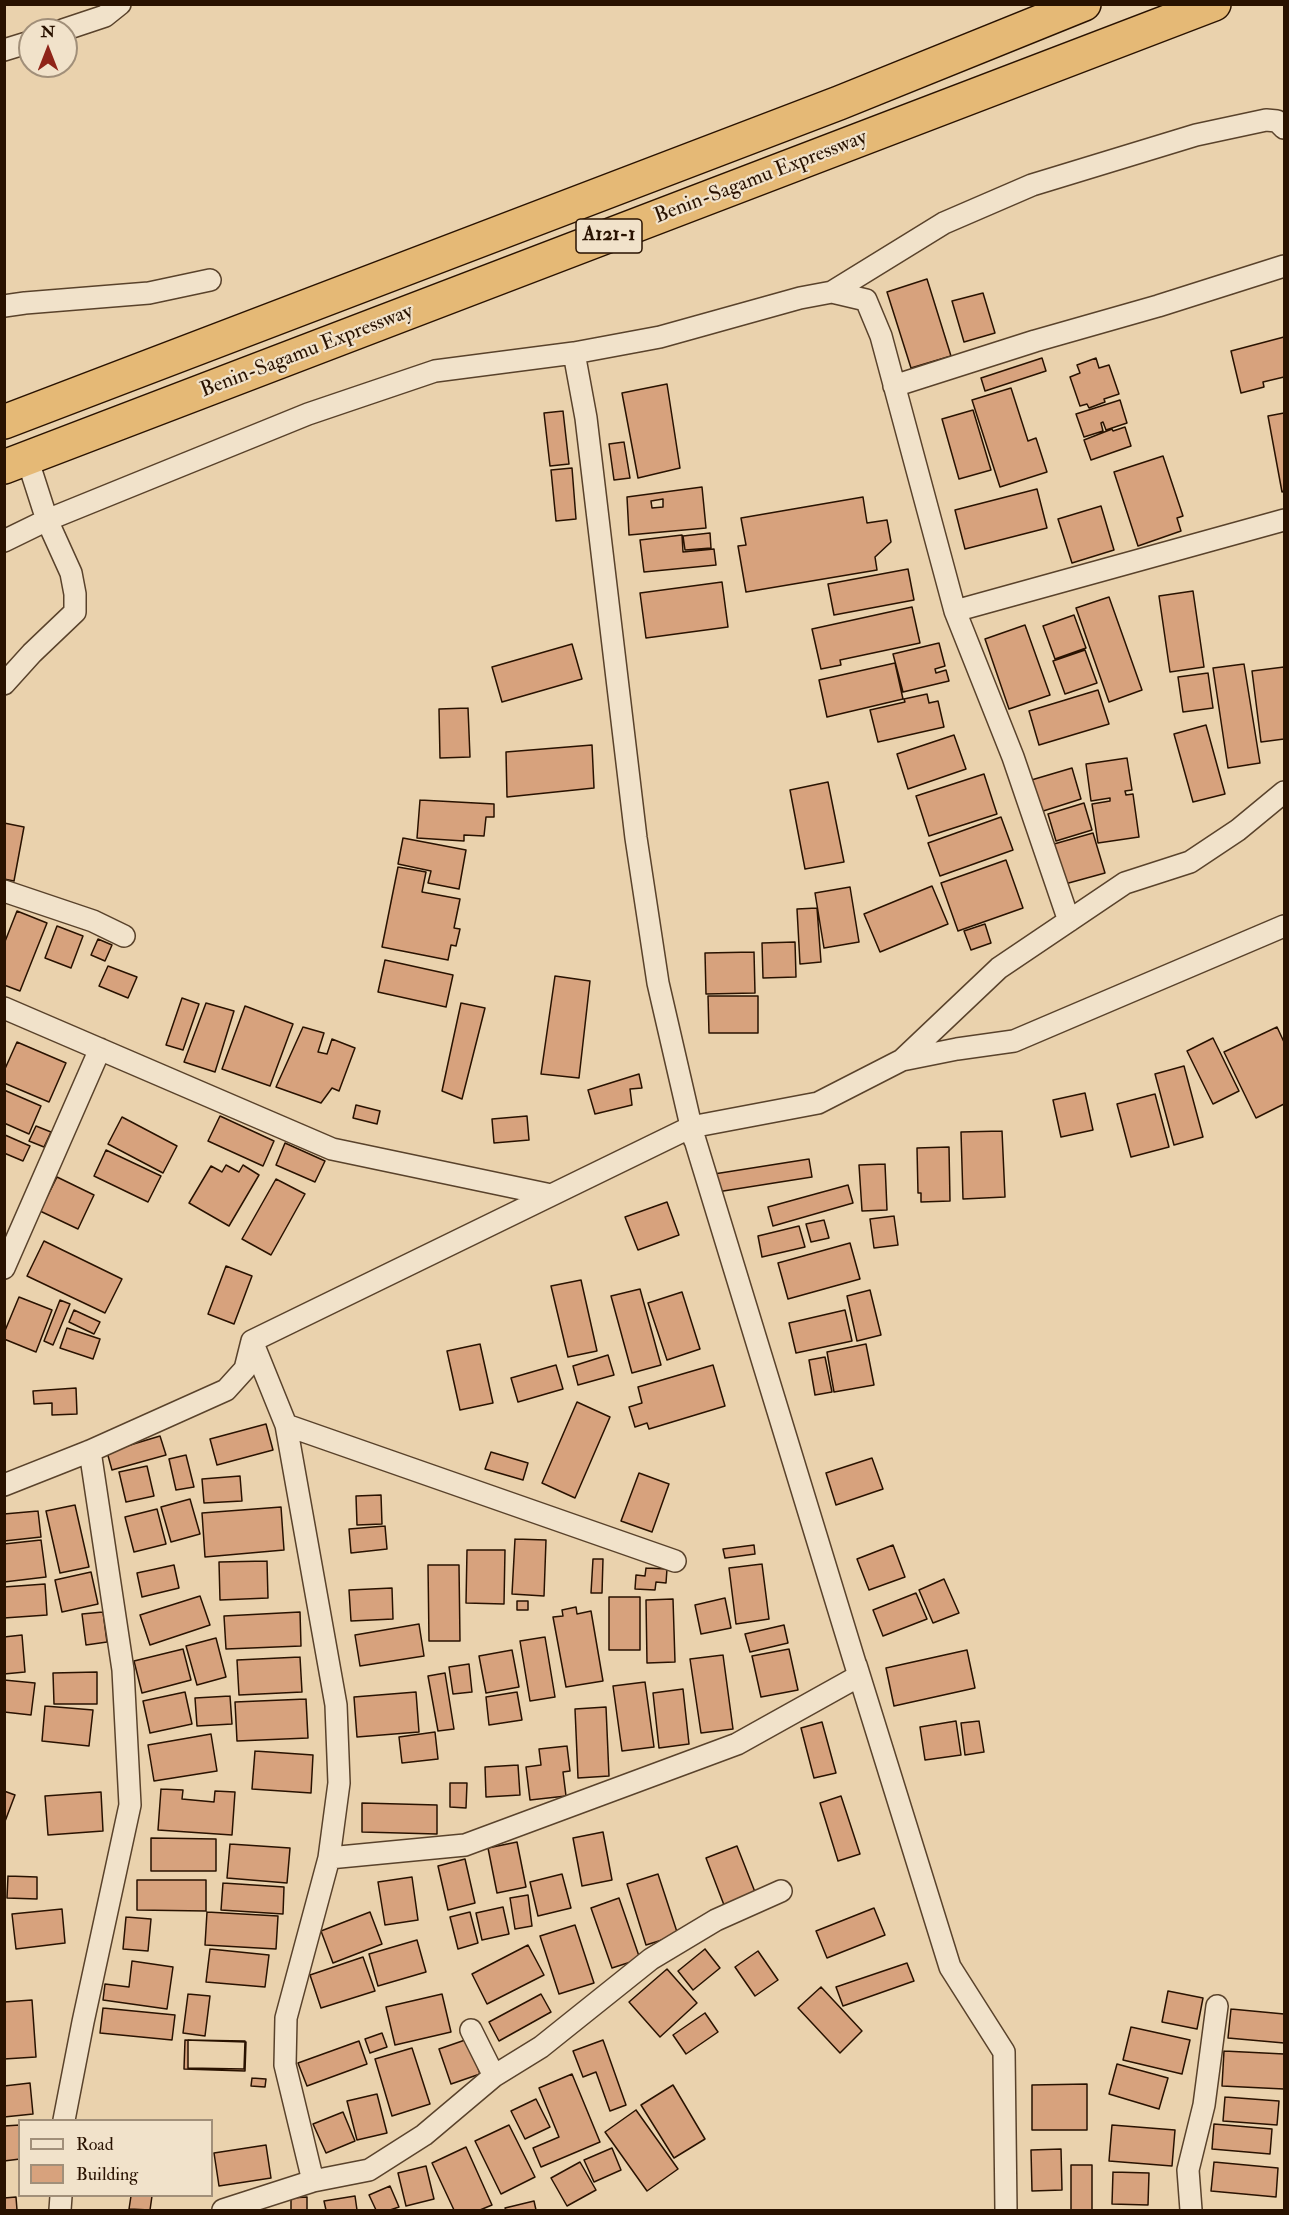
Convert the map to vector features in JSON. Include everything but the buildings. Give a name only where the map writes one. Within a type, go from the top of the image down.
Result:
[{"type":"highway","name":"Benin-Sagamu Expressway","points":[[4,422],[828,108],[1084,4]]},
{"type":"highway","name":"Benin-Sagamu Expressway","points":[[16,463],[1214,4]]},
{"type":"street","points":[[78,25],[105,16],[120,6]]},
{"type":"street","points":[[4,542],[47,520],[308,414],[435,371],[574,353],[660,337],[800,298],[832,292],[944,223],[1032,185],[1196,135],[1266,120],[1277,121],[1284,128]]},
{"type":"street","points":[[894,386],[1284,266]]},
{"type":"street","points":[[4,306],[149,293],[210,280]]},
{"type":"street","points":[[832,292],[866,300],[881,336],[955,611],[1013,757],[1069,921]]},
{"type":"street","points":[[574,353],[599,445],[635,760],[691,1126],[950,1967],[1004,2052],[1006,2211]]},
{"type":"street","points":[[4,684],[32,653],[75,612],[75,594],[71,573],[47,520],[16,463]]},
{"type":"street","points":[[955,611],[1284,520]]},
{"type":"street","points":[[902,1060],[999,968],[1125,883],[1190,862],[1238,830],[1284,792]]},
{"type":"street","points":[[4,891],[93,921],[124,936]]},
{"type":"street","points":[[4,1485],[90,1451],[225,1390],[245,1369],[252,1341],[691,1126],[818,1103],[902,1060],[1014,1041],[1284,926]]},
{"type":"street","points":[[4,1008],[332,1149],[551,1195]]},
{"type":"street","points":[[4,1268],[100,1049]]},
{"type":"street","points":[[252,1341],[286,1425],[336,1705],[339,1783],[329,1858],[286,2018],[285,2065],[313,2181]]},
{"type":"street","points":[[286,1425],[675,1561]]},
{"type":"street","points":[[64,2119],[130,1805],[123,1670],[90,1451]]},
{"type":"street","points":[[329,1858],[465,1845],[737,1744],[857,1671]]},
{"type":"street","points":[[223,2211],[313,2181],[369,2170],[424,2135],[494,2076],[541,2047],[651,1959],[716,1920],[781,1891]]},
{"type":"street","points":[[1191,2211],[1188,2170],[1204,2105],[1216,2006]]},
{"type":"street","points":[[471,2030],[494,2076]]}]
